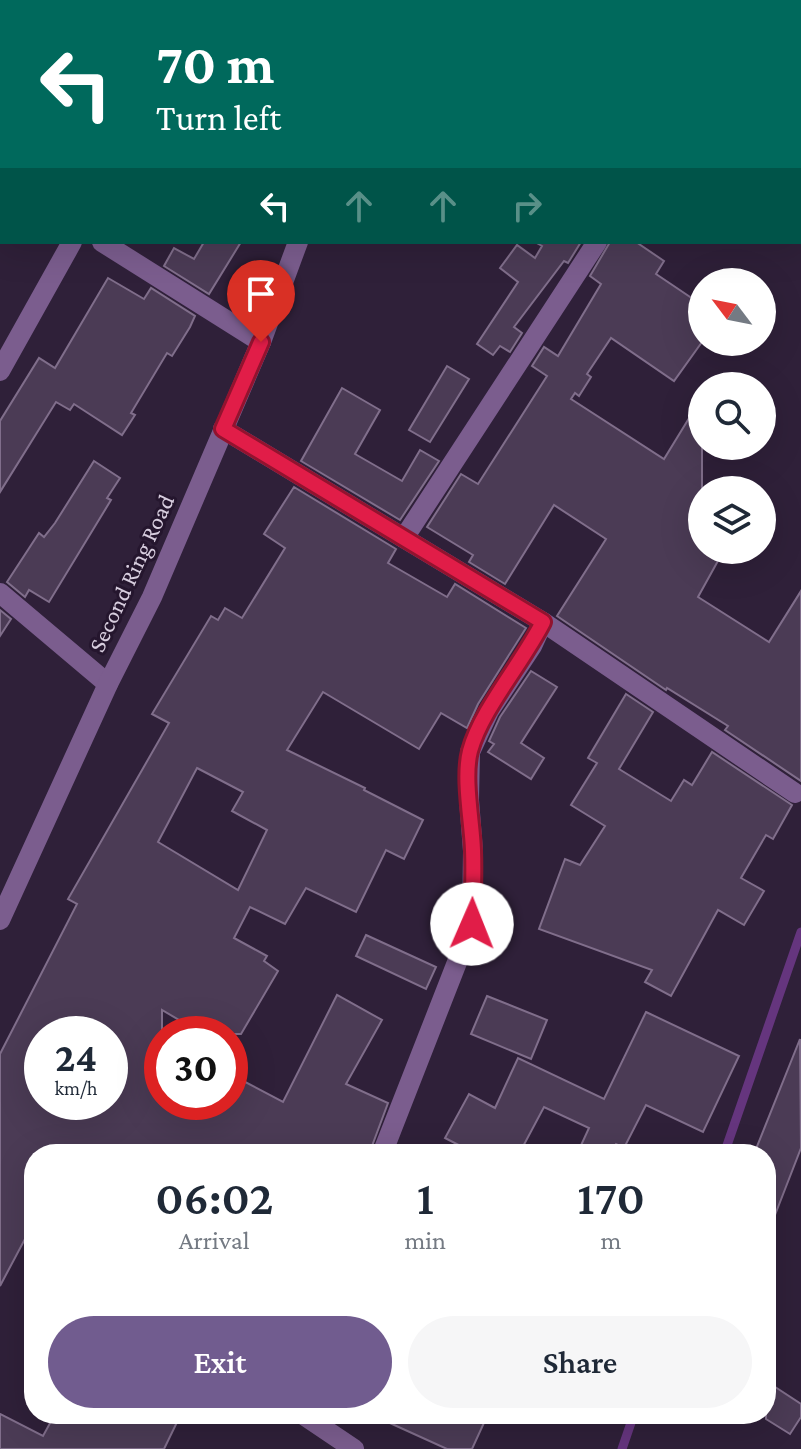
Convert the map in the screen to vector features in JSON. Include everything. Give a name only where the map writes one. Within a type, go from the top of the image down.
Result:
[{"type":"street","points":[[0,371],[71,244]]},
{"type":"street","points":[[105,244],[261,342]]},
{"type":"street","name":"Second Ring Road","points":[[0,920],[108,684],[152,597],[261,342],[297,244]]},
{"type":"street","points":[[404,538],[596,244]]},
{"type":"street","points":[[223,429],[543,622],[795,793]]},
{"type":"street","points":[[0,593],[108,684]]},
{"type":"street","points":[[386,1144],[472,924],[470,752],[489,711],[532,646],[543,622]]},
{"type":"street","points":[[317,1424],[354,1449]]},
{"type":"building","points":[[203,244],[240,244],[209,294],[164,266],[174,248],[194,259]]},
{"type":"building","points":[[538,244],[580,244],[568,263],[564,261],[514,327],[522,333],[510,352],[500,346],[493,355],[477,344],[518,282],[500,268],[517,245],[535,258],[542,246]]},
{"type":"building","points":[[609,244],[639,244],[664,261],[656,274],[688,296],[688,356],[692,356],[674,381],[611,338],[587,374],[591,377],[579,396],[575,393],[571,399],[664,459],[688,420],[688,460],[702,460],[702,476],[688,476],[688,564],[716,564],[698,597],[769,642],[801,591],[801,781],[725,730],[728,726],[666,690],[557,616],[606,539],[554,505],[505,584],[469,562],[473,555],[427,527],[461,474],[478,484],[547,376],[532,366],[544,347],[558,356],[601,284],[590,276]]},
{"type":"building","points":[[108,278],[144,299],[151,288],[195,316],[190,327],[172,356],[167,353],[131,413],[135,415],[122,435],[74,404],[70,410],[56,402],[0,492],[0,421],[39,358],[55,368]]},
{"type":"building","points":[[447,366],[469,379],[430,442],[409,430]]},
{"type":"building","points":[[342,388],[380,410],[355,454],[402,481],[420,450],[439,461],[400,520],[301,461]]},
{"type":"building","points":[[94,461],[120,478],[107,498],[111,500],[49,602],[29,590],[25,597],[7,582],[39,533],[44,537],[55,523]]},
{"type":"building","points":[[294,487],[396,549],[388,563],[447,597],[455,584],[526,628],[478,704],[467,728],[441,713],[419,749],[323,692],[287,750],[423,820],[404,859],[386,850],[356,912],[306,888],[285,924],[250,907],[234,938],[267,956],[264,961],[278,971],[248,1022],[248,1016],[172,1016],[162,1010],[162,1016],[144,1016],[144,1120],[248,1120],[248,1084],[283,1102],[337,995],[382,1020],[346,1084],[388,1103],[373,1144],[24,1144],[24,1241],[0,1286],[0,1054],[77,904],[68,899],[169,723],[152,714],[211,616],[218,620],[225,608],[242,618],[285,548],[264,534]],"holes":[[[197,768],[243,792],[232,811],[267,830],[238,890],[158,842]]]},
{"type":"building","points":[[0,610],[11,619],[0,636]]},
{"type":"building","points":[[531,671],[557,687],[521,743],[544,758],[531,779],[488,752],[494,744],[489,741],[500,717]]},
{"type":"building","points":[[626,694],[653,712],[619,769],[671,801],[684,780],[692,785],[712,752],[792,805],[773,839],[766,835],[741,878],[764,891],[744,925],[718,910],[671,996],[645,982],[652,970],[539,929],[565,859],[580,865],[605,826],[571,805],[597,763],[588,758]]},
{"type":"building","points":[[366,935],[436,967],[426,989],[356,956]]},
{"type":"building","points":[[487,996],[547,1020],[531,1059],[471,1034]]},
{"type":"building","points":[[646,1012],[739,1056],[703,1132],[646,1105],[626,1144],[582,1144],[589,1128],[544,1107],[524,1144],[457,1144],[445,1138],[469,1094],[495,1108],[518,1058],[604,1099]]},
{"type":"building","points":[[800,1039],[801,1148],[776,1212],[776,1144],[758,1144]]},
{"type":"building","points":[[776,1388],[801,1404],[801,1417],[790,1434],[774,1424]]},
{"type":"building","points":[[0,1414],[43,1436],[50,1424],[176,1424],[164,1449],[0,1449]]},
{"type":"building","points":[[392,1424],[483,1424],[472,1449],[447,1449]]},
{"type":"waterway","points":[[727,1144],[801,932]]},
{"type":"waterway","points":[[622,1449],[631,1424]]},
{"type":"route","points":[[261,342],[223,429],[543,622],[532,646],[489,711],[470,752],[472,924]]}]
